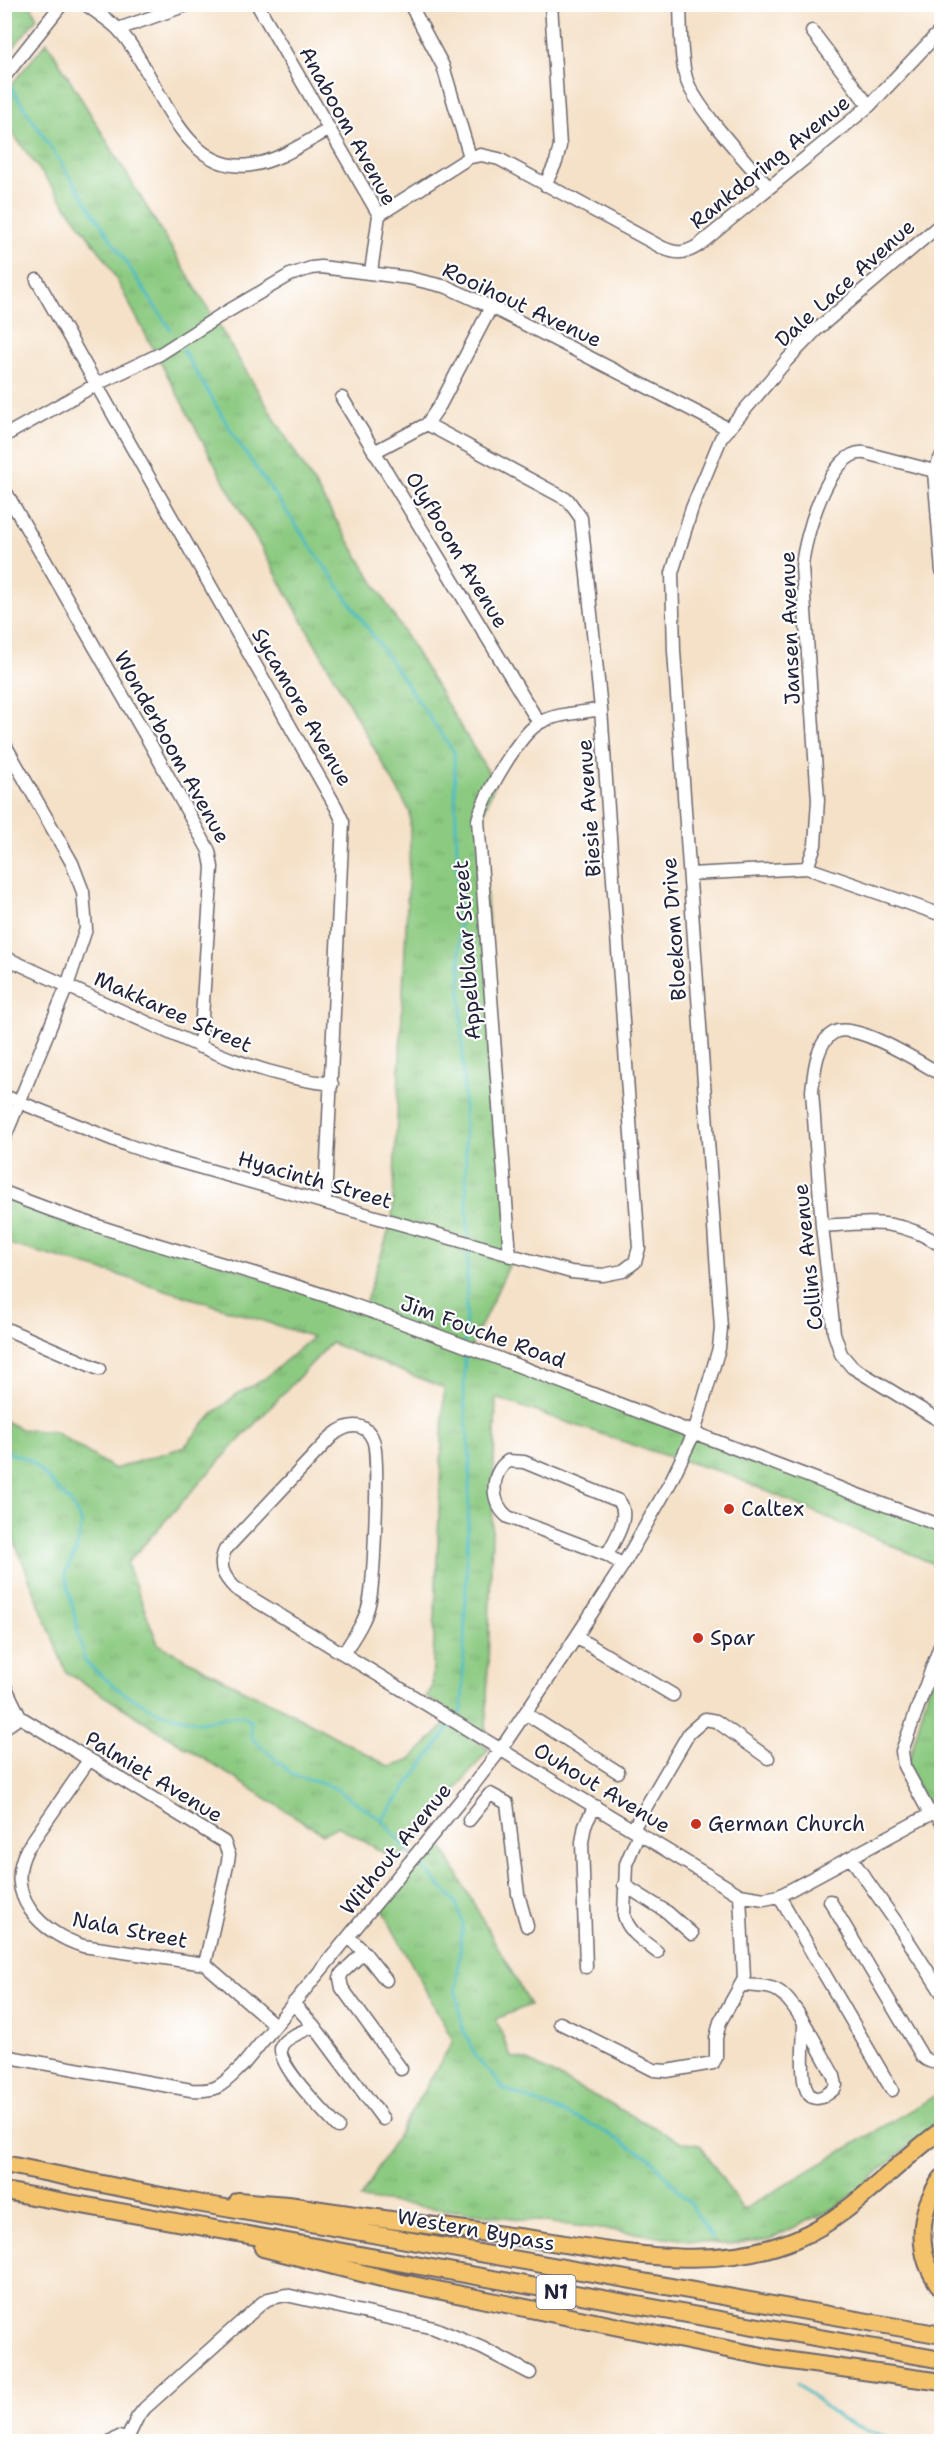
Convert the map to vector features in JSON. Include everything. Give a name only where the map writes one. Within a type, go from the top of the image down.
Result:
[{"type":"highway","points":[[186,2200],[276,2204],[647,2255],[720,2257],[756,2253],[798,2238],[824,2224],[867,2194],[942,2130]]},
{"type":"highway","name":"Western Bypass","points":[[4,2164],[186,2200],[942,2335]]},
{"type":"highway","points":[[942,2178],[932,2193],[924,2214],[922,2232],[926,2264],[942,2289]]},
{"type":"highway","name":"N1","points":[[4,2191],[942,2360]]},
{"type":"highway","points":[[171,2221],[285,2254],[393,2281],[777,2359],[937,2382]]},
{"type":"street","points":[[6,76],[62,4]]},
{"type":"street","points":[[85,4],[118,29],[141,61],[186,138],[209,158],[236,166],[263,163],[277,158],[330,129]]},
{"type":"street","points":[[118,29],[190,4]]},
{"type":"street","name":"Anaboom Avenue","points":[[257,4],[379,215],[371,272]]},
{"type":"street","points":[[379,215],[470,157],[443,66],[410,4]]},
{"type":"street","points":[[545,185],[556,162],[560,146],[551,4]]},
{"type":"street","points":[[680,4],[684,65],[689,86],[705,110],[769,188]]},
{"type":"street","name":"Rankdoring Avenue","points":[[470,157],[481,155],[499,159],[663,248],[682,253],[699,245],[869,106],[942,29]]},
{"type":"street","points":[[812,31],[869,106]]},
{"type":"street","name":"Dale Lace Avenue","points":[[729,429],[787,360],[815,331],[942,224]]},
{"type":"street","name":"Rooihout Avenue","points":[[4,436],[97,384],[160,354],[218,316],[301,270],[321,267],[371,272],[432,283],[491,307],[729,429]]},
{"type":"street","name":"Sycamore Avenue","points":[[37,280],[343,822],[325,1202]]},
{"type":"street","points":[[374,452],[427,424],[440,405],[491,307]]},
{"type":"street","name":"Olyfboom Avenue","points":[[342,398],[539,723]]},
{"type":"street","name":"Biesie Avenue","points":[[427,424],[559,496],[578,511],[584,530],[601,709],[639,1248],[635,1262],[623,1271]]},
{"type":"street","name":"Bloekom Drive","points":[[694,1433],[718,1348],[721,1328],[673,630],[672,573],[683,534],[706,471],[716,447],[729,429]]},
{"type":"street","name":"Jansen Avenue","points":[[807,868],[815,845],[818,800],[802,567],[808,531],[829,483],[843,463],[854,453],[865,453],[938,472]]},
{"type":"street","points":[[942,455],[938,472],[942,571]]},
{"type":"street","name":"Wonderboom Avenue","points":[[4,489],[152,745],[209,850],[212,867],[200,1047]]},
{"type":"street","points":[[539,723],[601,709]]},
{"type":"street","name":"Appelblaar Street","points":[[510,1256],[477,826],[482,807],[493,783],[524,737],[539,723]]},
{"type":"street","points":[[4,743],[72,863],[83,892],[86,929],[67,986],[4,1139]]},
{"type":"street","points":[[690,874],[807,868],[942,915]]},
{"type":"street","name":"Makkaree Street","points":[[4,957],[200,1047],[262,1070],[332,1084]]},
{"type":"street","name":"Collins Avenue","points":[[942,1075],[876,1040],[853,1031],[843,1030],[828,1037],[819,1053],[812,1091],[822,1226],[834,1333],[842,1354],[852,1366],[942,1422]]},
{"type":"street","name":"Hyacinth Street","points":[[4,1096],[159,1156],[510,1256],[571,1272],[603,1275],[623,1271]]},
{"type":"street","name":"Jim Fouche Road","points":[[4,1192],[84,1222],[312,1291],[580,1388],[942,1526]]},
{"type":"street","points":[[822,1226],[894,1224],[920,1232],[942,1246]]},
{"type":"street","points":[[4,1328],[99,1369]]},
{"type":"street","name":"Ouhout Avenue","points":[[344,1653],[370,1603],[374,1539],[375,1446],[369,1433],[357,1426],[344,1427],[332,1436],[232,1542],[222,1557],[221,1565],[234,1588],[740,1895],[764,1899],[779,1896],[937,1814]]},
{"type":"street","name":"Without Avenue","points":[[4,2056],[191,2090],[211,2091],[242,2066],[501,1749],[576,1637],[659,1505],[694,1433]]},
{"type":"street","points":[[607,1555],[624,1511],[619,1501],[524,1462],[508,1461],[499,1470],[496,1478],[496,1503],[508,1517],[607,1555],[622,1565]]},
{"type":"street","points":[[576,1637],[673,1695]]},
{"type":"street","points":[[937,1814],[904,1766],[902,1751],[940,1646]]},
{"type":"street","points":[[4,1684],[20,1717],[4,1728]]},
{"type":"street","points":[[525,1713],[618,1772]]},
{"type":"street","name":"Palmiet Avenue","points":[[20,1717],[224,1842],[229,1855],[228,1862],[205,1964]]},
{"type":"street","points":[[657,1952],[634,1933],[626,1922],[624,1885],[628,1854],[636,1831],[689,1733],[705,1719],[716,1721],[768,1758]]},
{"type":"street","name":"Nala Street","points":[[89,1760],[27,1849],[20,1863],[21,1891],[28,1905],[49,1930],[64,1940],[83,1946],[205,1964],[275,2025]]},
{"type":"street","points":[[474,1784],[507,1803],[518,1894],[527,1926]]},
{"type":"street","points":[[469,1820],[490,1794]]},
{"type":"street","points":[[586,1966],[582,1842],[585,1824],[595,1806]]},
{"type":"street","points":[[851,1858],[942,1993]]},
{"type":"street","points":[[624,1885],[667,1912],[692,1934]]},
{"type":"street","points":[[560,2023],[654,2070],[667,2071],[713,2063],[716,2058],[717,2030],[742,1985],[744,1974],[740,1895]]},
{"type":"street","points":[[779,1896],[892,2090]]},
{"type":"street","points":[[830,1901],[922,2056],[934,2063],[942,2062]]},
{"type":"street","points":[[349,1937],[386,1980]]},
{"type":"street","points":[[364,1952],[345,1969],[340,1983],[401,2068]]},
{"type":"street","points":[[742,1985],[777,1990],[789,2001],[804,2025],[836,2082],[831,2092],[816,2099],[807,2094],[804,2082],[804,2025]]},
{"type":"street","points":[[293,2003],[314,2025],[382,2119]]},
{"type":"street","points":[[314,2025],[283,2044],[280,2056],[312,2101],[339,2127]]},
{"type":"street","points":[[111,2442],[119,2437],[129,2440],[137,2418],[154,2400],[262,2303],[279,2296],[286,2295],[434,2328],[482,2348],[530,2373]]},
{"type":"green space","points":[[5,4],[31,5],[37,18],[5,58]]},
{"type":"green space","points":[[47,42],[495,783],[481,820],[513,1257],[470,1349],[941,1526],[941,1567],[725,1473],[657,1453],[496,1398],[486,1733],[426,1697],[432,1688],[444,1388],[331,1343],[127,1563],[158,1644],[245,1691],[277,1705],[390,1767],[409,1761],[448,1722],[489,1749],[398,1861],[338,1826],[323,1834],[66,1672],[5,1517],[5,1421],[21,1429],[55,1432],[114,1469],[184,1447],[215,1412],[237,1394],[263,1380],[313,1337],[119,1275],[5,1243],[5,1192],[363,1310],[392,1221],[410,844],[410,812],[222,478],[106,260],[5,123],[5,92]]},
{"type":"green space","points":[[941,1642],[941,1812],[932,1817],[908,1765]]},
{"type":"green space","points":[[439,1841],[530,2005],[496,2019],[511,2057],[528,2061],[684,2143],[700,2145],[743,2210],[941,2092],[941,2122],[907,2147],[837,2207],[770,2239],[729,2245],[360,2199],[453,2041],[382,1909]]},
{"type":"waterway","points":[[5,78],[170,329]]},
{"type":"waterway","points":[[183,350],[238,442],[454,752],[468,1240]]},
{"type":"waterway","points":[[465,1342],[468,1247]]},
{"type":"waterway","points":[[459,1714],[462,1710],[470,1459],[464,1400],[465,1349]]},
{"type":"waterway","points":[[4,1451],[30,1460],[70,1502],[82,1523],[76,1551],[65,1573],[85,1662],[120,1691],[160,1713],[200,1722],[242,1715],[251,1722],[251,1737],[293,1775],[333,1787],[382,1820],[412,1856]]},
{"type":"waterway","points":[[382,1820],[450,1727]]},
{"type":"waterway","points":[[416,1861],[455,1901],[463,1923],[456,1991],[462,2027],[476,2057],[504,2089],[589,2123],[649,2157],[688,2201],[713,2239]]},
{"type":"waterway","points":[[797,2384],[842,2420],[899,2442]]},
{"type":"place","name":"Caltex","points":[[729,1509]]},
{"type":"place","name":"Spar","points":[[698,1638]]},
{"type":"place","name":"German Church","points":[[696,1824]]}]
